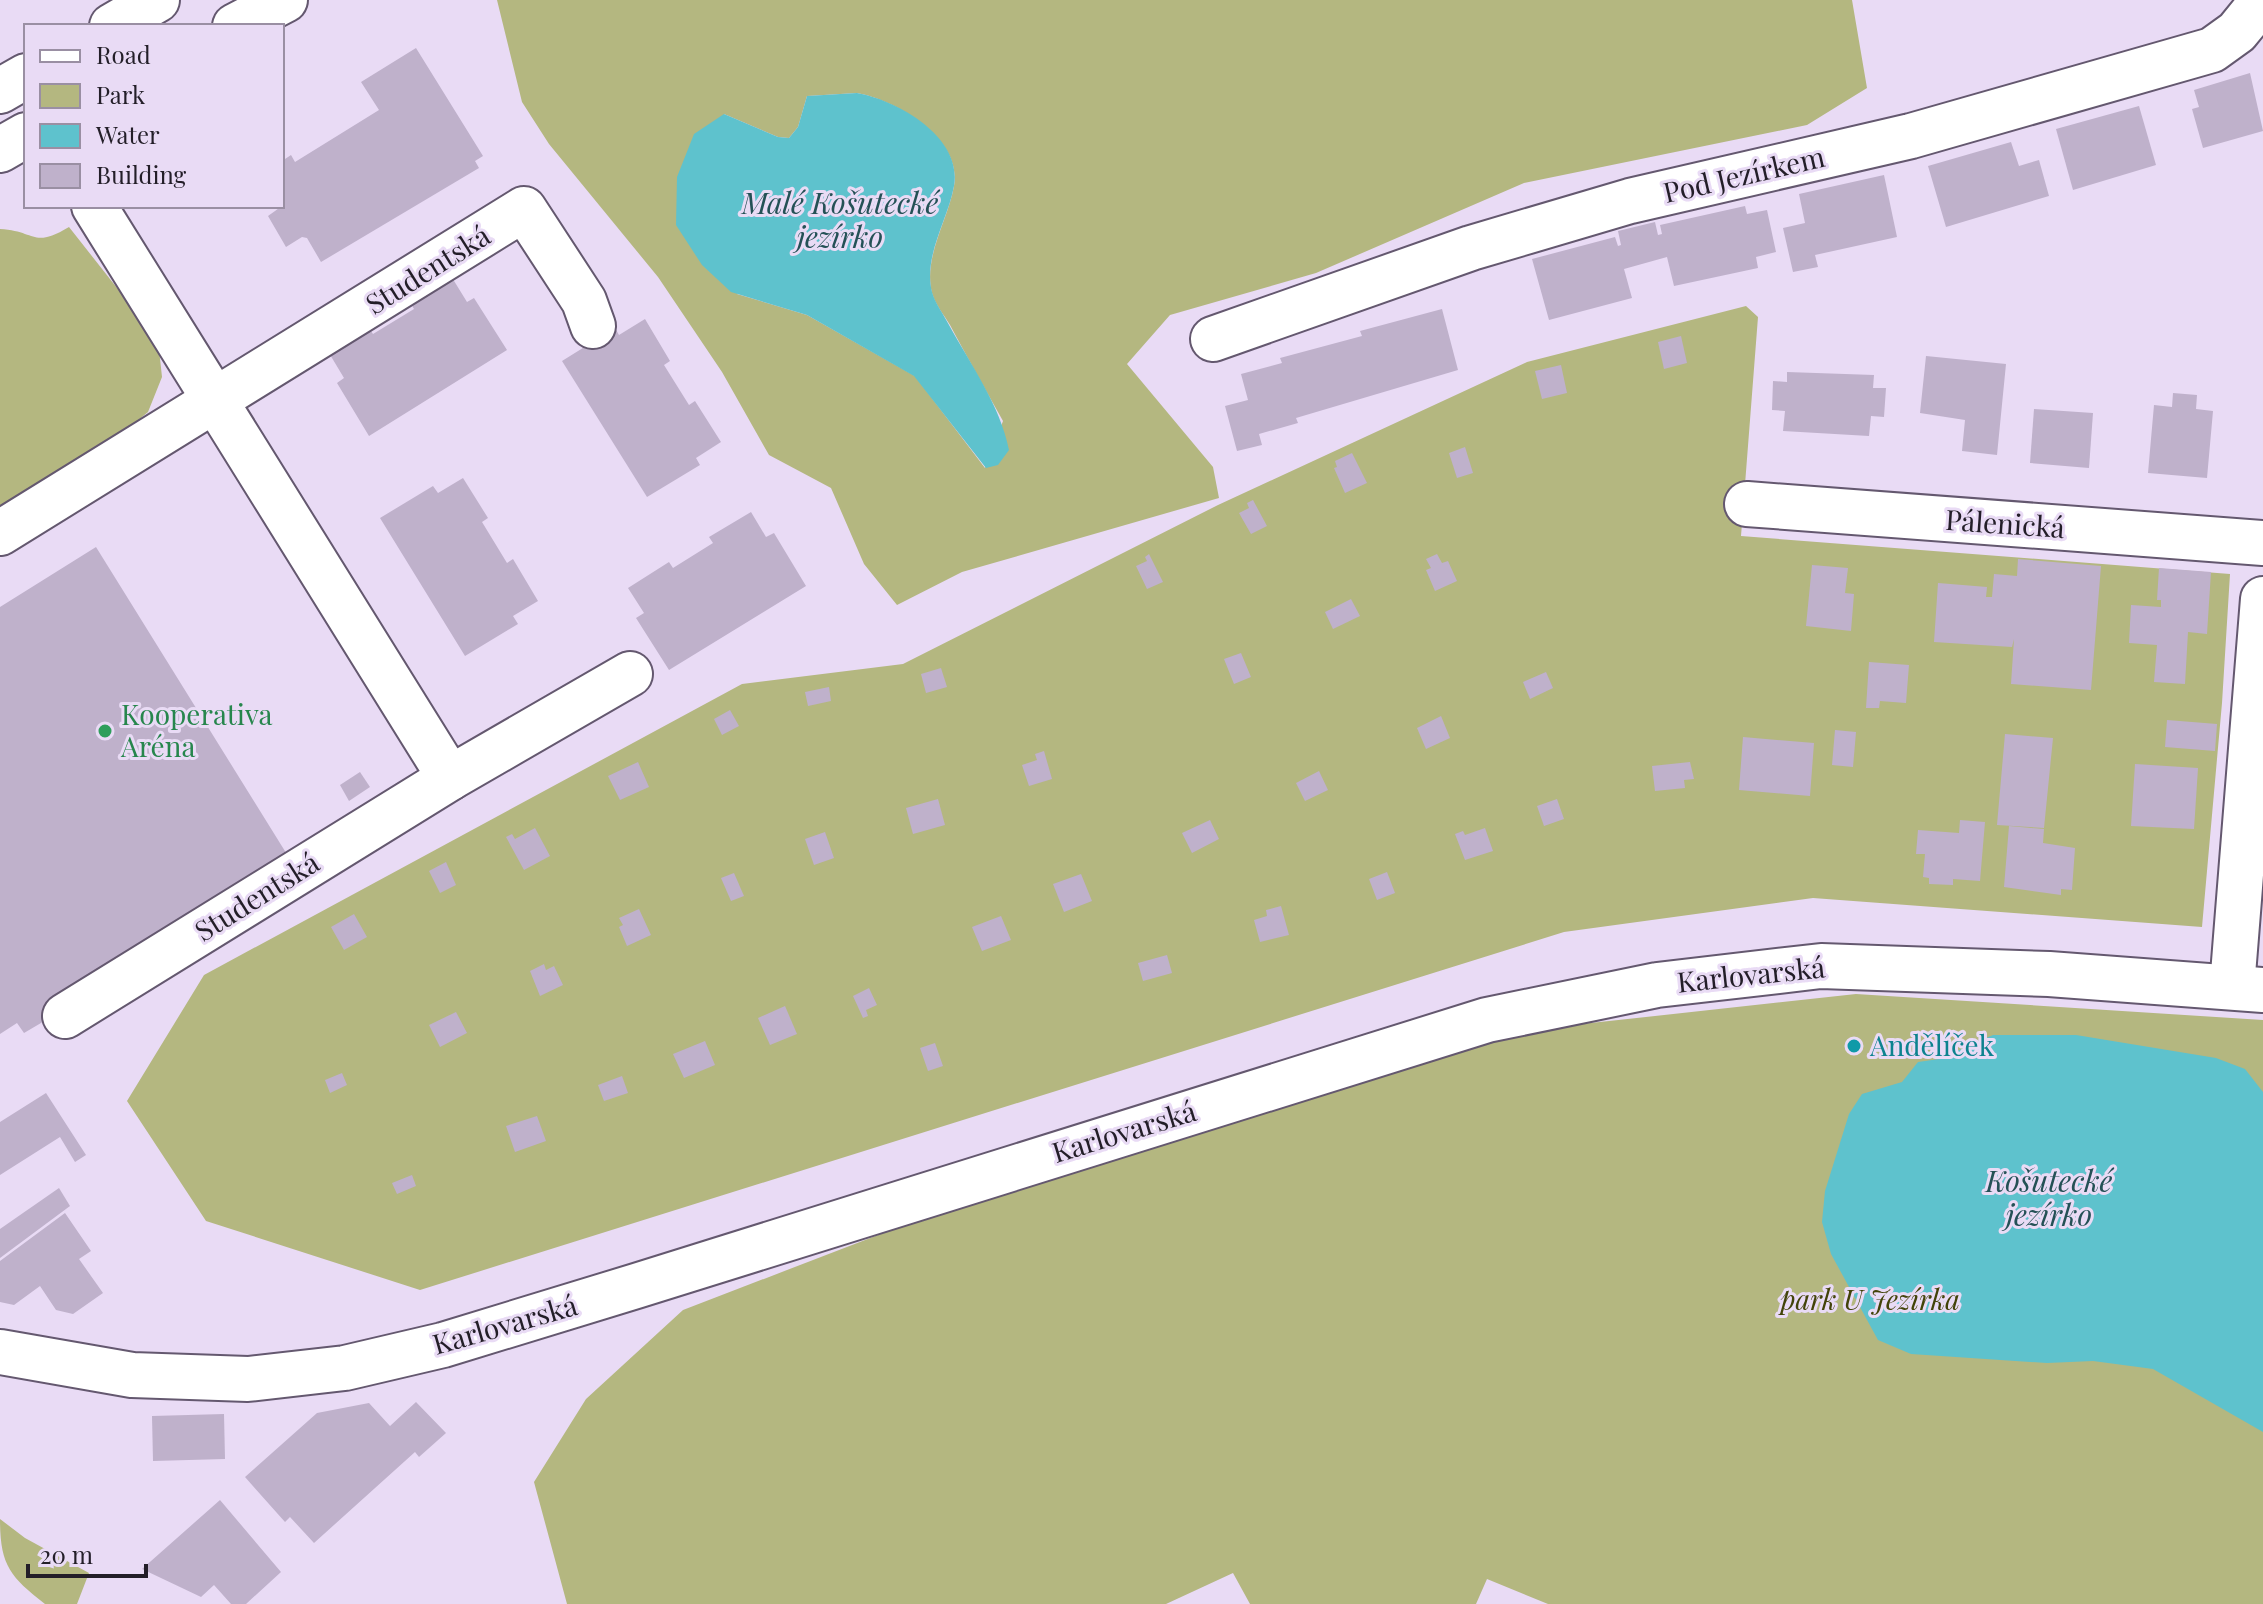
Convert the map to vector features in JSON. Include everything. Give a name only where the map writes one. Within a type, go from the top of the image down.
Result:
[{"type":"street","points":[[115,24],[157,0]]},
{"type":"street","points":[[239,24],[285,0]]},
{"type":"street","name":"Pod Jezírkem","points":[[1213,339],[1471,248],[1630,201],[1911,136],[2212,50],[2237,32],[2263,0]]},
{"type":"street","points":[[0,150],[24,136]]},
{"type":"street","points":[[95,208],[450,778]]},
{"type":"street","name":"Studentská","points":[[0,533],[524,209],[584,301],[593,326]]},
{"type":"street","name":"Pálenická","points":[[1747,504],[2263,543]]},
{"type":"street","points":[[2248,988],[2263,599]]},
{"type":"street","name":"Studentská","points":[[65,1016],[450,778],[630,674]]},
{"type":"street","name":"Karlovarská","points":[[0,1352],[132,1375],[248,1379],[345,1368],[443,1345],[621,1291],[1458,1029],[1657,985],[1821,966],[1931,968],[2248,988]]},
{"type":"green space","points":[[497,0],[1852,0],[1867,88],[1807,125],[1524,183],[1316,273],[1170,315],[1127,364],[1213,467],[1219,498],[962,572],[897,605],[864,564],[831,488],[769,455],[722,372],[658,277],[549,144],[522,102]],"holes":[[[857,93],[873,97],[924,124],[938,138],[954,169],[954,186],[933,252],[930,279],[935,301],[1003,421],[985,468],[915,376],[807,315],[737,294],[724,114],[778,137],[789,138],[798,127],[807,96]]]},
{"type":"green space","points":[[69,227],[158,340],[162,377],[148,412],[119,436],[0,509],[0,229],[41,238]]},
{"type":"green space","points":[[1746,306],[1758,317],[1741,536],[2230,574],[2202,927],[1813,898],[1564,932],[420,1290],[206,1221],[127,1101],[204,975],[742,684],[903,664],[1218,505],[1527,362]]},
{"type":"green space","name":"park U Jezírka","points":[[1856,994],[2263,1020],[2263,1604],[1548,1604],[1487,1579],[1476,1604],[1250,1604],[1233,1573],[1166,1604],[567,1604],[534,1482],[586,1399],[683,1310],[1003,1187],[1509,1032]]},
{"type":"green space","points":[[0,1519],[25,1538],[89,1573],[77,1604],[45,1604],[15,1577],[2,1547]]},
{"type":"water","name":"Malé Košutecké jezírko","points":[[857,93],[908,113],[938,137],[948,152],[954,168],[954,186],[933,252],[932,292],[999,417],[1009,450],[998,465],[986,468],[914,376],[807,315],[731,292],[702,265],[676,225],[677,177],[694,134],[724,114],[778,137],[789,138],[798,127],[807,96]]},
{"type":"water","name":"Košutecké jezírko","points":[[1993,1035],[2076,1035],[2216,1058],[2245,1069],[2263,1092],[2263,1432],[2153,1369],[2093,1361],[2047,1363],[1911,1354],[1878,1340],[1831,1254],[1822,1222],[1825,1191],[1849,1114],[1862,1094],[1902,1082],[1918,1062],[1939,1059]]},
{"type":"building","points":[[416,48],[483,156],[475,161],[479,168],[321,262],[307,238],[302,237],[286,247],[268,216],[284,208],[284,160],[291,155],[295,162],[379,110],[361,82]]},
{"type":"building","points":[[2250,73],[2263,131],[2203,148],[2192,109],[2199,107],[2194,90]]},
{"type":"building","points":[[2139,106],[2156,165],[2073,190],[2056,129]]},
{"type":"building","points":[[2011,142],[2019,166],[2039,160],[2049,196],[1946,227],[1928,166]]},
{"type":"building","points":[[1884,175],[1897,237],[1815,255],[1818,267],[1793,272],[1783,228],[1805,223],[1799,194]]},
{"type":"building","points":[[1745,206],[1747,214],[1767,210],[1776,252],[1756,257],[1758,268],[1674,286],[1667,257],[1624,269],[1632,298],[1549,320],[1532,259],[1615,237],[1618,246],[1621,245],[1618,231],[1655,222],[1658,235],[1662,234],[1660,225]]},
{"type":"building","points":[[451,276],[467,302],[474,298],[507,350],[369,436],[337,383],[344,378],[329,353],[369,328],[373,334],[414,309],[410,302]]},
{"type":"building","points":[[1442,309],[1458,370],[1296,418],[1298,423],[1259,434],[1262,445],[1237,451],[1225,406],[1248,400],[1241,374],[1282,363],[1280,358],[1362,336],[1360,331]]},
{"type":"building","points":[[645,319],[670,361],[664,365],[689,405],[695,401],[721,442],[696,458],[700,465],[647,497],[562,361],[615,328],[619,335]]},
{"type":"building","points":[[1681,336],[1687,363],[1664,369],[1658,342]]},
{"type":"building","points":[[1926,356],[2006,364],[1997,455],[1962,451],[1965,420],[1920,413]]},
{"type":"building","points":[[1561,365],[1567,393],[1542,399],[1535,371]]},
{"type":"building","points":[[1787,372],[1874,375],[1873,388],[1886,388],[1884,417],[1871,416],[1869,436],[1783,431],[1785,411],[1772,410],[1773,381],[1787,382]]},
{"type":"building","points":[[2173,393],[2197,395],[2196,409],[2213,411],[2207,478],[2148,473],[2154,405],[2172,407]]},
{"type":"building","points":[[2034,409],[2093,413],[2089,468],[2030,463]]},
{"type":"building","points":[[1465,447],[1473,473],[1457,478],[1449,453]]},
{"type":"building","points":[[1352,453],[1367,483],[1345,493],[1334,468],[1337,467],[1335,461]]},
{"type":"building","points":[[463,478],[488,518],[482,522],[507,563],[513,559],[538,601],[513,616],[518,624],[465,656],[380,518],[433,486],[438,493]]},
{"type":"building","points":[[1253,500],[1267,526],[1251,534],[1239,513],[1249,508],[1247,503]]},
{"type":"building","points":[[751,512],[766,537],[774,533],[806,586],[669,670],[636,618],[644,613],[628,588],[669,562],[673,568],[713,543],[709,537]]},
{"type":"building","name":"Kooperativa Aréna","points":[[96,547],[288,856],[41,1023],[24,1033],[17,1023],[0,1034],[0,607]]},
{"type":"building","points":[[1149,554],[1163,582],[1147,589],[1136,566],[1147,561],[1145,557]]},
{"type":"building","points":[[1437,554],[1442,563],[1448,561],[1457,581],[1435,591],[1426,570],[1431,568],[1426,559]]},
{"type":"building","points":[[2018,559],[2101,566],[2091,690],[2011,684],[2014,639],[2012,647],[1934,642],[1938,583],[1987,587],[1986,597],[1992,597],[1994,574],[2017,576]]},
{"type":"building","points":[[1812,565],[1848,568],[1845,593],[1854,594],[1851,631],[1806,626]]},
{"type":"building","points":[[2159,568],[2211,572],[2207,634],[2188,632],[2185,684],[2154,682],[2157,645],[2129,643],[2131,605],[2161,607],[2161,600],[2157,600]]},
{"type":"building","points":[[1351,599],[1360,616],[1333,629],[1325,612]]},
{"type":"building","points":[[1241,653],[1251,677],[1234,684],[1224,659]]},
{"type":"building","points":[[1869,662],[1909,665],[1906,703],[1880,701],[1879,708],[1866,708]]},
{"type":"building","points":[[941,668],[947,687],[926,693],[921,674]]},
{"type":"building","points":[[1546,672],[1553,688],[1530,699],[1523,682]]},
{"type":"building","points":[[829,687],[831,701],[808,706],[805,692]]},
{"type":"building","points":[[730,710],[739,726],[722,735],[714,719]]},
{"type":"building","points":[[1441,716],[1450,738],[1426,749],[1417,728]]},
{"type":"building","points":[[2167,720],[2217,724],[2215,751],[2165,747]]},
{"type":"building","points":[[1835,730],[1856,732],[1853,767],[1832,765]]},
{"type":"building","points":[[2005,734],[2053,738],[2044,828],[1997,825]]},
{"type":"building","points":[[1743,737],[1814,743],[1810,796],[1739,790]]},
{"type":"building","points":[[1044,751],[1052,779],[1029,786],[1022,765],[1037,760],[1035,754]]},
{"type":"building","points":[[638,762],[649,787],[620,800],[608,776]]},
{"type":"building","points":[[1690,762],[1694,779],[1684,780],[1685,788],[1655,791],[1652,766]]},
{"type":"building","points":[[2135,764],[2198,768],[2194,829],[2131,826]]},
{"type":"building","points":[[1319,771],[1328,790],[1305,801],[1296,783]]},
{"type":"building","points":[[360,772],[370,787],[349,801],[340,785]]},
{"type":"building","points":[[938,799],[945,825],[913,834],[906,808]]},
{"type":"building","points":[[1557,799],[1564,819],[1544,826],[1537,806]]},
{"type":"building","points":[[1210,820],[1219,839],[1192,853],[1182,833]]},
{"type":"building","points":[[1960,820],[1985,822],[1980,881],[1953,879],[1953,885],[1929,884],[1929,878],[1923,877],[1925,854],[1916,854],[1918,830],[1959,833]]},
{"type":"building","points":[[2009,826],[2044,829],[2043,843],[2075,848],[2072,890],[2061,889],[2061,895],[2004,887]]},
{"type":"building","points":[[535,828],[550,856],[524,870],[506,837],[512,834],[515,839]]},
{"type":"building","points":[[1485,828],[1493,851],[1465,860],[1455,834],[1463,831],[1465,835]]},
{"type":"building","points":[[825,832],[834,858],[814,865],[805,839]]},
{"type":"building","points":[[446,862],[456,885],[440,893],[429,871]]},
{"type":"building","points":[[1387,872],[1395,893],[1377,900],[1369,879]]},
{"type":"building","points":[[734,873],[744,896],[731,901],[721,878]]},
{"type":"building","points":[[1081,874],[1092,901],[1064,912],[1053,884]]},
{"type":"building","points":[[1281,906],[1289,935],[1260,942],[1254,920],[1267,916],[1266,910]]},
{"type":"building","points":[[639,909],[651,935],[627,946],[619,927],[623,925],[619,918]]},
{"type":"building","points":[[354,914],[367,937],[344,950],[331,927]]},
{"type":"building","points":[[1001,916],[1011,940],[982,951],[972,927]]},
{"type":"building","points":[[1167,955],[1172,973],[1143,981],[1138,963]]},
{"type":"building","points":[[544,964],[546,970],[554,966],[563,985],[540,996],[530,971]]},
{"type":"building","points":[[869,988],[877,1005],[866,1010],[868,1016],[863,1018],[853,996]]},
{"type":"building","points":[[785,1006],[797,1034],[770,1045],[758,1018]]},
{"type":"building","points":[[456,1012],[467,1033],[440,1047],[429,1025]]},
{"type":"building","points":[[705,1041],[715,1065],[684,1078],[673,1054]]},
{"type":"building","points":[[935,1043],[943,1066],[928,1071],[920,1048]]},
{"type":"building","points":[[342,1073],[347,1085],[330,1093],[325,1080]]},
{"type":"building","points":[[622,1076],[628,1093],[604,1101],[598,1085]]},
{"type":"building","points":[[46,1093],[86,1155],[75,1162],[60,1137],[0,1175],[0,1122]]},
{"type":"building","points":[[537,1116],[546,1141],[515,1152],[506,1126]]},
{"type":"building","points":[[412,1175],[416,1186],[397,1194],[392,1183]]},
{"type":"building","points":[[59,1188],[70,1206],[0,1258],[0,1229]]},
{"type":"building","points":[[65,1213],[91,1251],[79,1259],[103,1293],[73,1314],[56,1310],[40,1286],[14,1305],[0,1302],[0,1261]]},
{"type":"building","points":[[416,1402],[446,1433],[419,1457],[415,1452],[314,1543],[290,1517],[285,1522],[245,1477],[317,1413],[369,1403],[390,1426]]},
{"type":"building","points":[[224,1414],[225,1459],[153,1461],[152,1416]]},
{"type":"building","points":[[220,1500],[281,1572],[246,1604],[231,1604],[214,1585],[201,1597],[142,1569]]},
{"type":"place","name":"Kooperativa Aréna","points":[[105,731]]},
{"type":"place","name":"Andělíček","points":[[1854,1046]]}]
